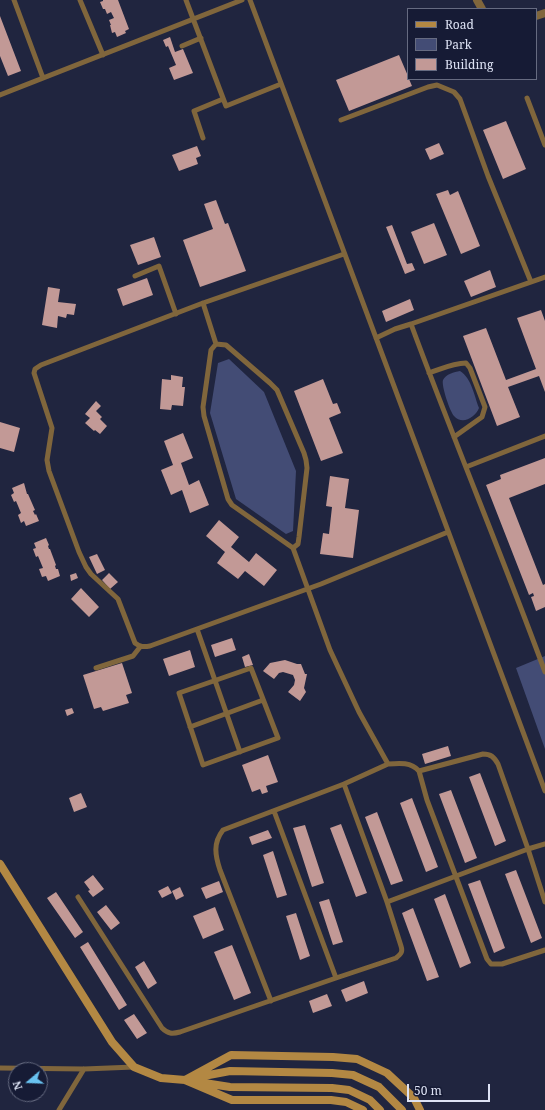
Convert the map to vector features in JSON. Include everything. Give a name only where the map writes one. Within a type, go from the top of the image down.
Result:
[{"type":"main road","points":[[0,864],[112,1042],[134,1067],[161,1078],[230,1087],[332,1088],[349,1090],[370,1100],[380,1110]]},
{"type":"main road","points":[[185,1080],[231,1055],[333,1057],[357,1059],[388,1073],[414,1098],[420,1110]]},
{"type":"main road","points":[[185,1080],[230,1071],[353,1074],[379,1087],[402,1110]]},
{"type":"main road","points":[[185,1080],[232,1100],[331,1100],[346,1102],[364,1110]]},
{"type":"lane","points":[[14,0],[42,78]]},
{"type":"lane","points":[[80,0],[103,55]]},
{"type":"lane","points":[[186,0],[226,106],[281,84]]},
{"type":"lane","points":[[0,95],[242,0]]},
{"type":"lane","points":[[250,0],[545,791]]},
{"type":"lane","points":[[182,46],[201,38]]},
{"type":"lane","points":[[341,120],[428,87],[437,85],[454,92],[460,99],[488,176],[531,282]]},
{"type":"lane","points":[[527,98],[545,144]]},
{"type":"lane","points":[[203,138],[194,111],[223,99]]},
{"type":"lane","points":[[344,254],[203,303],[41,365],[35,369],[34,373],[52,428],[47,460],[49,471],[79,552],[91,574],[118,599],[135,643],[140,646],[150,646],[308,588],[448,532]]},
{"type":"lane","points":[[135,276],[159,266],[176,314]]},
{"type":"lane","points":[[376,338],[396,329],[545,277]]},
{"type":"lane","points":[[203,303],[216,344]]},
{"type":"lane","points":[[411,324],[545,672]]},
{"type":"lane","points":[[216,344],[212,350],[203,407],[204,416],[228,499],[232,505],[293,548],[330,650],[359,712],[388,764]]},
{"type":"lane","points":[[216,344],[226,345],[277,390],[304,453],[306,468],[299,537],[298,544],[293,548]]},
{"type":"lane","points":[[429,373],[461,363],[466,363],[470,368],[485,407],[484,412],[482,417],[454,437]]},
{"type":"lane","points":[[466,467],[545,436]]},
{"type":"lane","points":[[197,629],[240,752]]},
{"type":"lane","points":[[96,668],[133,656],[140,646]]},
{"type":"lane","points":[[250,668],[278,738],[203,766],[179,693],[215,680],[250,668]]},
{"type":"lane","points":[[190,727],[263,700]]},
{"type":"lane","points":[[419,771],[483,754],[489,754],[494,758],[498,764],[545,902]]},
{"type":"lane","points":[[271,1001],[216,858],[216,842],[218,836],[224,830],[344,784],[388,764],[410,764],[419,771],[427,800],[487,959],[492,964],[502,964],[545,950]]},
{"type":"lane","points":[[78,897],[162,1028],[167,1033],[174,1034],[396,958],[400,955],[402,950],[387,902],[344,784]]},
{"type":"lane","points":[[274,811],[336,978]]},
{"type":"lane","points":[[387,902],[545,844]]},
{"type":"lane","points":[[0,1068],[84,1069],[134,1067]]},
{"type":"lane","points":[[59,1110],[84,1069]]},
{"type":"green space","points":[[229,359],[264,392],[296,471],[293,531],[286,534],[236,499],[210,413],[218,363]]},
{"type":"green space","points":[[460,371],[470,383],[479,408],[475,415],[464,420],[457,419],[452,414],[443,387],[444,378]]},
{"type":"green space","points":[[545,656],[545,749],[516,668]]},
{"type":"building","points":[[103,0],[118,0],[129,29],[125,31],[126,33],[117,37],[115,32],[112,33],[109,20],[114,18],[111,12],[107,14],[105,9],[103,9],[100,2]]},
{"type":"building","points":[[0,16],[21,71],[8,76],[0,56]]},
{"type":"building","points":[[170,37],[175,52],[183,49],[193,73],[174,80],[169,68],[176,65],[168,46],[166,47],[163,40]]},
{"type":"building","points":[[399,55],[407,74],[407,80],[409,80],[412,86],[349,111],[336,80]]},
{"type":"building","points":[[506,121],[526,169],[503,179],[483,130]]},
{"type":"building","points":[[439,143],[444,154],[430,160],[425,149]]},
{"type":"building","points":[[197,146],[201,156],[196,158],[198,164],[179,171],[172,155]]},
{"type":"building","points":[[448,190],[450,195],[458,191],[480,246],[461,254],[436,194]]},
{"type":"building","points":[[216,200],[225,224],[228,223],[246,271],[200,287],[183,240],[213,229],[204,204]]},
{"type":"building","points":[[434,223],[447,255],[424,264],[411,232]]},
{"type":"building","points":[[392,225],[407,264],[412,263],[415,270],[405,274],[386,227]]},
{"type":"building","points":[[154,237],[161,257],[138,265],[130,245]]},
{"type":"building","points":[[490,270],[496,287],[471,297],[464,281]]},
{"type":"building","points":[[147,278],[153,295],[123,306],[117,289]]},
{"type":"building","points":[[48,287],[60,289],[58,302],[76,304],[74,315],[67,314],[66,318],[58,316],[57,328],[42,325]]},
{"type":"building","points":[[410,299],[414,310],[386,322],[382,311]]},
{"type":"building","points":[[541,310],[545,321],[545,392],[539,376],[508,387],[520,417],[497,426],[463,336],[486,328],[506,380],[536,369],[517,318]]},
{"type":"building","points":[[171,375],[183,377],[182,387],[185,387],[183,406],[172,405],[171,410],[160,409],[162,379],[171,380]]},
{"type":"building","points":[[323,379],[333,404],[337,403],[341,413],[329,418],[343,453],[321,461],[294,391]]},
{"type":"building","points":[[96,401],[101,406],[96,411],[102,417],[100,419],[107,426],[100,434],[85,423],[90,418],[85,414]]},
{"type":"building","points":[[0,422],[20,428],[14,452],[0,448]]},
{"type":"building","points":[[183,433],[193,458],[181,463],[189,485],[199,480],[209,505],[190,513],[182,490],[171,495],[161,470],[173,465],[164,441]]},
{"type":"building","points":[[545,458],[545,484],[509,498],[543,585],[545,584],[545,607],[536,611],[531,597],[534,596],[533,593],[529,595],[486,485],[501,479],[500,475]]},
{"type":"building","points":[[330,476],[349,479],[345,508],[359,510],[353,558],[320,554],[323,533],[329,534],[332,507],[326,506]]},
{"type":"building","points":[[24,483],[27,494],[35,510],[33,511],[39,521],[26,526],[24,521],[21,523],[18,515],[21,513],[16,501],[14,502],[11,495],[14,493],[12,488]]},
{"type":"building","points":[[219,520],[239,537],[231,547],[249,562],[256,553],[277,570],[264,586],[245,571],[238,579],[217,563],[225,552],[206,536]]},
{"type":"building","points":[[46,538],[56,565],[56,569],[58,569],[60,576],[48,581],[46,576],[42,577],[39,569],[43,568],[33,549],[36,548],[34,543]]},
{"type":"building","points":[[97,554],[105,570],[97,574],[89,557]]},
{"type":"building","points":[[76,573],[78,578],[71,581],[70,575]]},
{"type":"building","points":[[109,573],[118,582],[110,589],[102,580]]},
{"type":"building","points":[[81,588],[99,607],[89,617],[71,599]]},
{"type":"building","points":[[232,638],[236,650],[215,657],[211,645]]},
{"type":"building","points":[[190,650],[195,667],[169,676],[163,659]]},
{"type":"building","points":[[249,654],[253,665],[245,667],[242,657]]},
{"type":"building","points":[[285,660],[301,664],[305,674],[307,674],[304,688],[306,692],[300,701],[288,692],[294,685],[295,680],[293,675],[283,672],[279,673],[274,679],[263,671],[270,663]]},
{"type":"building","points":[[122,663],[132,693],[126,695],[129,703],[103,711],[101,707],[94,709],[83,675]]},
{"type":"building","points":[[72,708],[74,713],[67,716],[65,710]]},
{"type":"building","points":[[448,746],[451,756],[425,764],[422,754]]},
{"type":"building","points":[[268,755],[278,782],[266,786],[268,792],[262,794],[260,789],[252,792],[242,765]]},
{"type":"building","points":[[480,773],[506,841],[495,846],[469,777]]},
{"type":"building","points":[[451,790],[477,858],[465,863],[439,794]]},
{"type":"building","points":[[81,793],[87,807],[74,812],[69,798]]},
{"type":"building","points":[[412,798],[438,867],[426,872],[400,803]]},
{"type":"building","points":[[377,812],[403,881],[391,885],[365,817]]},
{"type":"building","points":[[341,824],[367,893],[356,897],[330,828]]},
{"type":"building","points":[[305,825],[324,883],[312,887],[293,828]]},
{"type":"building","points":[[268,830],[272,838],[252,845],[249,837]]},
{"type":"building","points":[[273,851],[287,895],[277,898],[263,855]]},
{"type":"building","points":[[516,870],[542,938],[531,943],[505,874]]},
{"type":"building","points":[[93,875],[104,889],[93,897],[88,891],[90,890],[84,882]]},
{"type":"building","points":[[480,880],[505,948],[494,953],[468,884]]},
{"type":"building","points":[[219,881],[223,892],[206,899],[201,888]]},
{"type":"building","points":[[168,886],[172,893],[162,898],[158,891]]},
{"type":"building","points":[[180,887],[184,896],[176,900],[172,891]]},
{"type":"building","points":[[56,892],[83,932],[75,938],[47,898]]},
{"type":"building","points":[[445,894],[471,963],[460,968],[434,899]]},
{"type":"building","points":[[329,899],[343,942],[333,945],[319,902]]},
{"type":"building","points":[[106,905],[120,923],[111,930],[97,912]]},
{"type":"building","points":[[215,907],[224,930],[203,939],[193,916]]},
{"type":"building","points":[[413,908],[439,977],[427,981],[402,913]]},
{"type":"building","points":[[296,913],[310,956],[300,960],[286,916]]},
{"type":"building","points":[[88,942],[127,1005],[119,1010],[80,947]]},
{"type":"building","points":[[232,945],[251,993],[234,1000],[214,952]]},
{"type":"building","points":[[144,961],[157,983],[148,989],[135,967]]},
{"type":"building","points":[[364,981],[368,993],[346,1002],[341,990]]},
{"type":"building","points":[[327,994],[332,1006],[313,1013],[309,1001]]},
{"type":"building","points":[[134,1014],[147,1033],[137,1039],[124,1020]]}]
